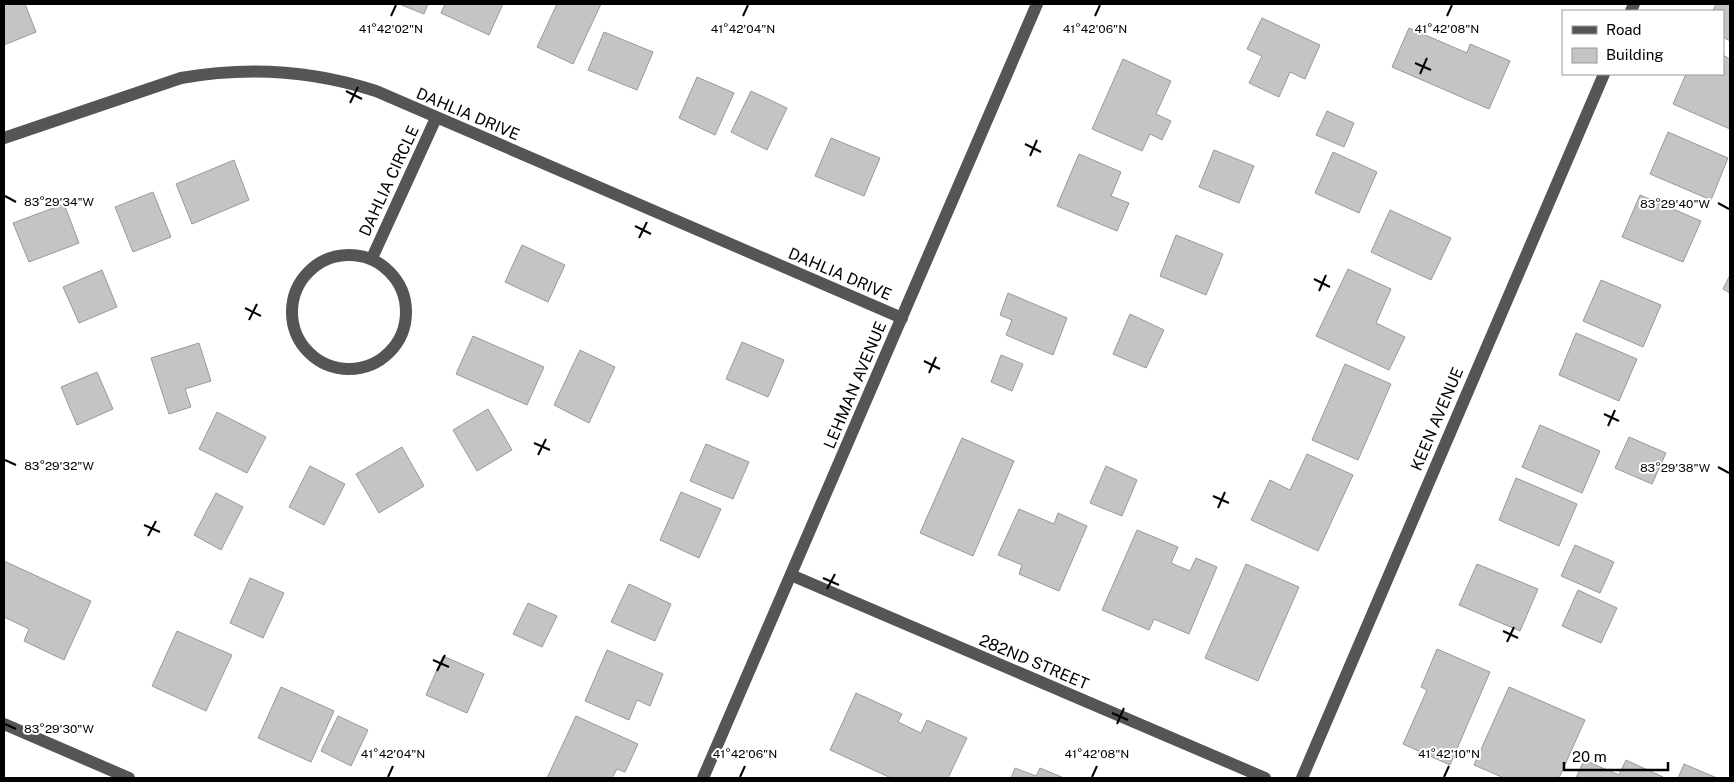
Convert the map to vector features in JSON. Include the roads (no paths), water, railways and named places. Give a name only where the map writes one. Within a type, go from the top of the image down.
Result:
[{"type":"street","name":"LEHMAN AVENUE","points":[[703,778],[1038,4]]},
{"type":"street","name":"DAHLIA DRIVE","points":[[4,138],[181,78],[210,72],[240,70],[274,71],[311,75],[347,82],[376,92],[902,318]]},
{"type":"street","name":"KEEN AVENUE","points":[[1302,778],[1604,75]]},
{"type":"street","name":"DAHLIA CIRCLE","points":[[372,258],[436,118]]},
{"type":"street","name":"DAHLIA CIRCLE","points":[[348,254],[372,258],[391,272],[402,289],[406,304],[402,333],[387,355],[364,367],[343,369],[324,363],[308,352],[296,334],[292,312],[295,292],[307,273],[326,258],[348,254]]},
{"type":"street","name":"282ND STREET","points":[[791,575],[1265,778]]},
{"type":"street","points":[[4,724],[129,778]]}]
